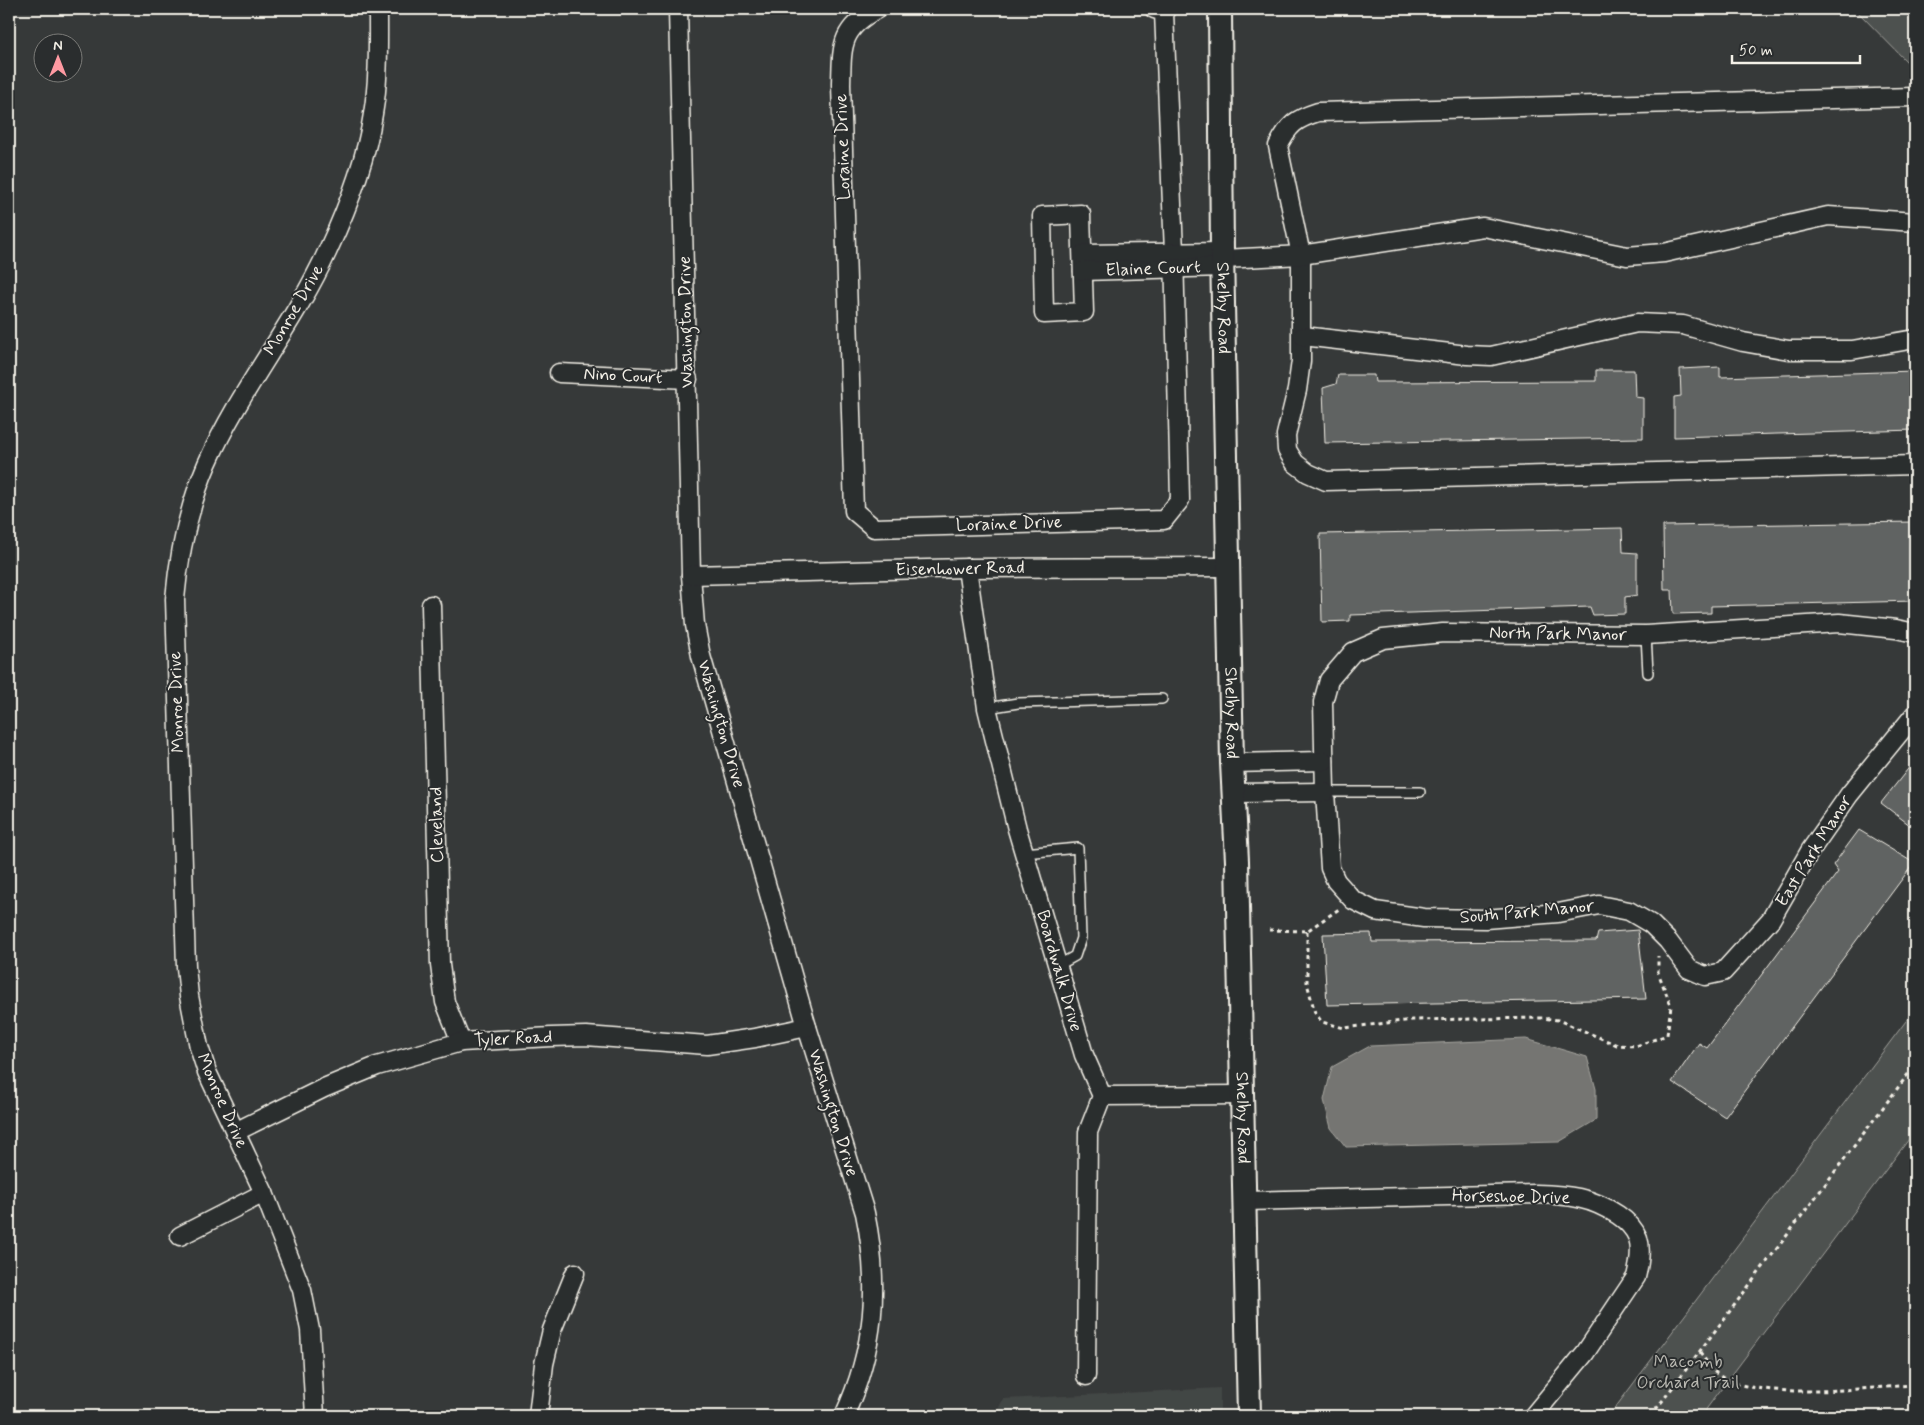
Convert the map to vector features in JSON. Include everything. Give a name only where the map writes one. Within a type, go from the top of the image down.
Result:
[{"type":"street","name":"Monroe Drive","points":[[315,1416],[310,1330],[302,1290],[264,1193],[207,1072],[199,1047],[189,996],[186,967],[175,626],[177,573],[184,538],[206,465],[243,397],[305,296],[339,225],[356,180],[368,142],[373,115],[377,82],[378,9]]},
{"type":"street","name":"Washington Drive","points":[[678,9],[692,575],[695,625],[701,656],[807,1027],[865,1213],[870,1237],[874,1270],[871,1330],[857,1385],[844,1416]]},
{"type":"street","name":"Loraine Drive","points":[[876,9],[860,18],[847,33],[842,51],[854,511],[874,528],[1164,520],[1180,500],[1174,260],[1164,12],[1154,9]]},
{"type":"street","name":"Shelby Road","points":[[1220,9],[1222,259],[1232,763],[1245,1200],[1249,1416]]},
{"type":"street","points":[[1915,97],[1318,112],[1298,118],[1286,131],[1278,146],[1301,255],[1301,361],[1297,390],[1286,435],[1287,450],[1295,463],[1308,473],[1326,480],[1915,465]]},
{"type":"street","name":"Elaine Court","points":[[1081,214],[1083,263],[1084,312],[1044,314],[1042,216],[1081,214]]},
{"type":"street","name":"Elaine Court","points":[[1083,263],[1301,255],[1483,227],[1627,256],[1664,253],[1828,216],[1915,222]]},
{"type":"street","points":[[1302,336],[1467,355],[1491,356],[1637,323],[1683,326],[1743,342],[1789,350],[1852,350],[1915,339]]},
{"type":"street","name":"Nino Court","points":[[559,373],[688,379]]},
{"type":"street","name":"Eisenhower Road","points":[[692,575],[967,568],[1229,567]]},
{"type":"street","name":"Boardwalk Drive","points":[[967,568],[987,708],[1024,853],[1084,1055],[1102,1096]]},
{"type":"street","name":"Cleveland","points":[[431,605],[440,965],[445,1002],[461,1042]]},
{"type":"street","name":"North Park Manor","points":[[1325,792],[1324,702],[1329,680],[1353,652],[1383,639],[1443,633],[1646,635],[1839,623],[1896,628],[1915,633]]},
{"type":"street","name":"East Park Manor","points":[[1704,976],[1722,972],[1771,919],[1810,852],[1849,795],[1915,714]]},
{"type":"street","points":[[1232,763],[1324,761]]},
{"type":"street","points":[[1233,793],[1325,792]]},
{"type":"street","name":"South Park Manor","points":[[1325,792],[1330,868],[1336,881],[1353,900],[1375,910],[1424,918],[1485,919],[1558,913],[1599,905],[1629,911],[1651,924],[1668,941],[1689,969],[1704,976]]},
{"type":"street","name":"Tyler Road","points":[[235,1132],[324,1088],[377,1066],[461,1042],[586,1036],[707,1045],[755,1038],[807,1027]]},
{"type":"street","points":[[1086,1376],[1088,1132],[1102,1096],[1241,1095]]},
{"type":"street","points":[[180,1236],[264,1193]]},
{"type":"street","name":"Horseshoe Drive","points":[[1245,1200],[1526,1194],[1565,1195],[1588,1199],[1606,1207],[1627,1221],[1638,1238],[1640,1246],[1636,1277],[1584,1353],[1533,1416]]},
{"type":"street","points":[[538,1416],[544,1364],[552,1330],[575,1273]]},
{"type":"lane","points":[[1646,635],[1648,673]]},
{"type":"lane","points":[[987,708],[1018,703],[1162,699]]},
{"type":"lane","points":[[1325,792],[1420,792]]},
{"type":"lane","points":[[1024,853],[1078,848],[1081,938],[1076,956],[1057,966]]},
{"type":"path","points":[[1269,930],[1307,931],[1353,900]]},
{"type":"path","points":[[1307,931],[1307,983],[1315,1013],[1322,1022],[1344,1028],[1412,1020],[1543,1018],[1558,1020],[1617,1045],[1636,1046],[1667,1035],[1671,1006],[1658,972],[1657,947],[1660,933]]},
{"type":"path","points":[[1651,1416],[1915,1065]]},
{"type":"path","points":[[1700,1352],[1716,1374],[1735,1383],[1770,1390],[1803,1392],[1915,1385]]},
{"type":"shaded area","points":[[1526,1039],[1587,1057],[1596,1089],[1596,1120],[1559,1142],[1346,1147],[1331,1128],[1324,1100],[1332,1067],[1370,1046]]},
{"type":"shaded area","points":[[1220,1388],[1220,1416],[995,1416],[1003,1399]]},
{"type":"green space","points":[[1855,9],[1915,9],[1915,67],[1912,67]]},
{"type":"green space","name":"Macomb Orchard Trail","points":[[1915,1009],[1915,1131],[1701,1416],[1609,1416]]},
{"type":"building","points":[[1720,367],[1720,377],[1915,371],[1915,430],[1674,437],[1674,397],[1681,396],[1680,369]]},
{"type":"building","points":[[1596,370],[1634,370],[1635,397],[1643,398],[1643,438],[1325,443],[1323,388],[1336,384],[1338,375],[1374,375],[1375,382],[1596,381]]},
{"type":"building","points":[[1915,522],[1915,601],[1711,606],[1711,613],[1673,614],[1672,590],[1664,590],[1663,526]]},
{"type":"building","points":[[1622,528],[1623,552],[1637,553],[1637,595],[1625,597],[1625,614],[1593,615],[1590,607],[1350,615],[1350,621],[1322,622],[1320,534]]},
{"type":"building","points":[[1915,760],[1915,829],[1881,803]]},
{"type":"building","points":[[1859,830],[1914,863],[1725,1117],[1672,1082],[1699,1043],[1707,1048],[1838,872],[1833,865]]},
{"type":"building","points":[[1638,930],[1646,999],[1327,1005],[1323,934],[1371,933],[1372,942],[1596,941],[1598,933]]}]
